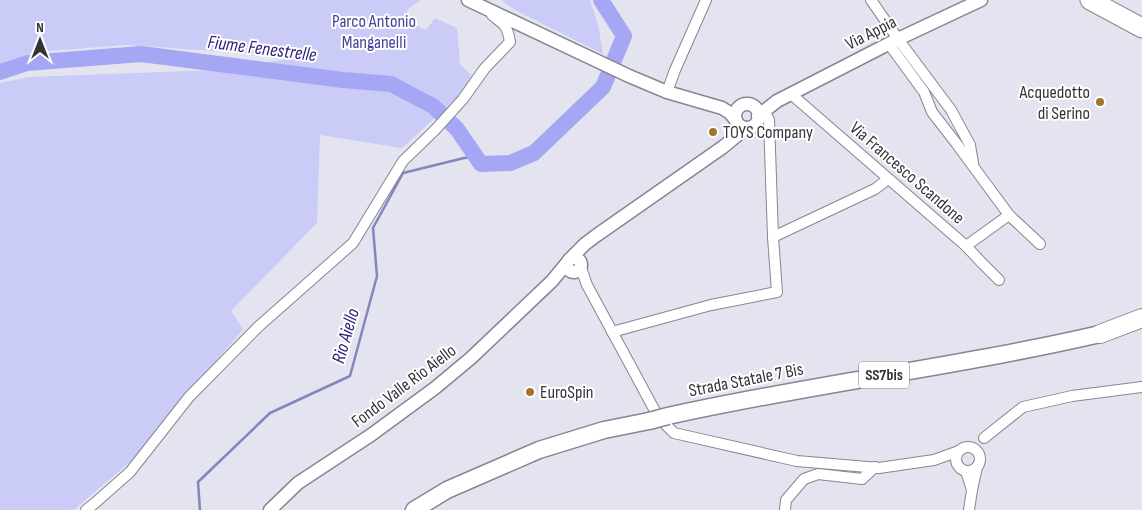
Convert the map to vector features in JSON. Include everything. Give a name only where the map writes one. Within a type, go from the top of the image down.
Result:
[{"type":"highway","points":[[1108,2],[1142,16]]},
{"type":"highway","points":[[1108,2],[1142,28]]},
{"type":"highway","name":"SS7bis","points":[[1100,334],[1142,318]]},
{"type":"highway","name":"SS7bis","points":[[1100,334],[1142,323]]},
{"type":"main road","name":"Strada Statale 7 Bis","points":[[414,510],[447,490],[539,450],[604,430],[659,417],[837,382],[1028,350],[1100,334]]},
{"type":"street","points":[[468,0],[629,76],[668,92],[722,108],[754,110],[769,120],[777,292],[711,305],[612,332]]},
{"type":"street","points":[[668,92],[675,70],[706,0]]},
{"type":"street","points":[[871,0],[926,96],[932,112],[1010,215],[1040,244]]},
{"type":"street","name":"Via Appia","points":[[740,124],[750,128],[756,123],[754,110],[777,101],[893,41],[981,0]]},
{"type":"street","points":[[86,510],[130,472],[189,397],[258,327],[354,243],[403,162],[463,99],[484,68],[510,42],[506,26],[492,15],[492,12]]},
{"type":"street","points":[[893,41],[935,88],[951,110],[970,145],[973,167]]},
{"type":"street","points":[[926,96],[935,88]]},
{"type":"street","name":"Via Francesco Scandone","points":[[791,94],[966,246],[999,280]]},
{"type":"street","points":[[722,108],[730,113],[740,124]]},
{"type":"street","points":[[754,110],[736,113],[740,124],[734,137],[723,147],[585,244],[573,266],[586,285],[659,417],[674,434],[798,460],[874,468],[934,460],[970,447],[976,450],[980,456]]},
{"type":"street","points":[[773,237],[875,189],[888,179]]},
{"type":"street","points":[[966,246],[1010,215]]},
{"type":"street","name":"Fondo Valle Rio Aiello","points":[[270,510],[298,483],[372,434],[435,388],[471,358],[552,280],[573,266]]},
{"type":"street","points":[[972,490],[956,458],[963,449],[984,438],[1023,407],[1072,396],[1142,387]]},
{"type":"street","points":[[969,510],[984,438]]},
{"type":"street","points":[[934,460],[970,471],[977,467]]},
{"type":"street","points":[[785,510],[786,500],[804,479],[818,474],[862,479],[874,468]]},
{"type":"green space","name":"Parco Antonio Manganelli","points":[[0,0],[421,0],[408,9],[404,20],[426,30],[435,18],[457,28],[460,64],[473,77],[458,97],[402,148],[320,135],[317,223],[231,311],[243,329],[138,455],[75,509],[68,510],[0,510],[0,83],[29,77],[215,70],[302,57],[127,45],[35,52],[0,63]]},
{"type":"green space","points":[[501,0],[590,0],[598,24],[603,54],[515,10]]},
{"type":"waterway","name":"Fiume Fenestrelle","points":[[0,72],[27,63],[141,54],[343,80],[391,84],[433,106],[457,129],[481,164],[510,163],[534,153],[603,87],[624,36],[601,0]]},
{"type":"waterway","name":"Rio Aiello","points":[[200,510],[198,482],[270,413],[350,376],[377,276],[373,228],[403,173],[464,158],[476,157]]},
{"type":"place","name":"Acquedotto di Serino","points":[[1100,102]]},
{"type":"place","name":"TOYS Company","points":[[713,132]]},
{"type":"place","name":"EuroSpin","points":[[530,392]]}]
